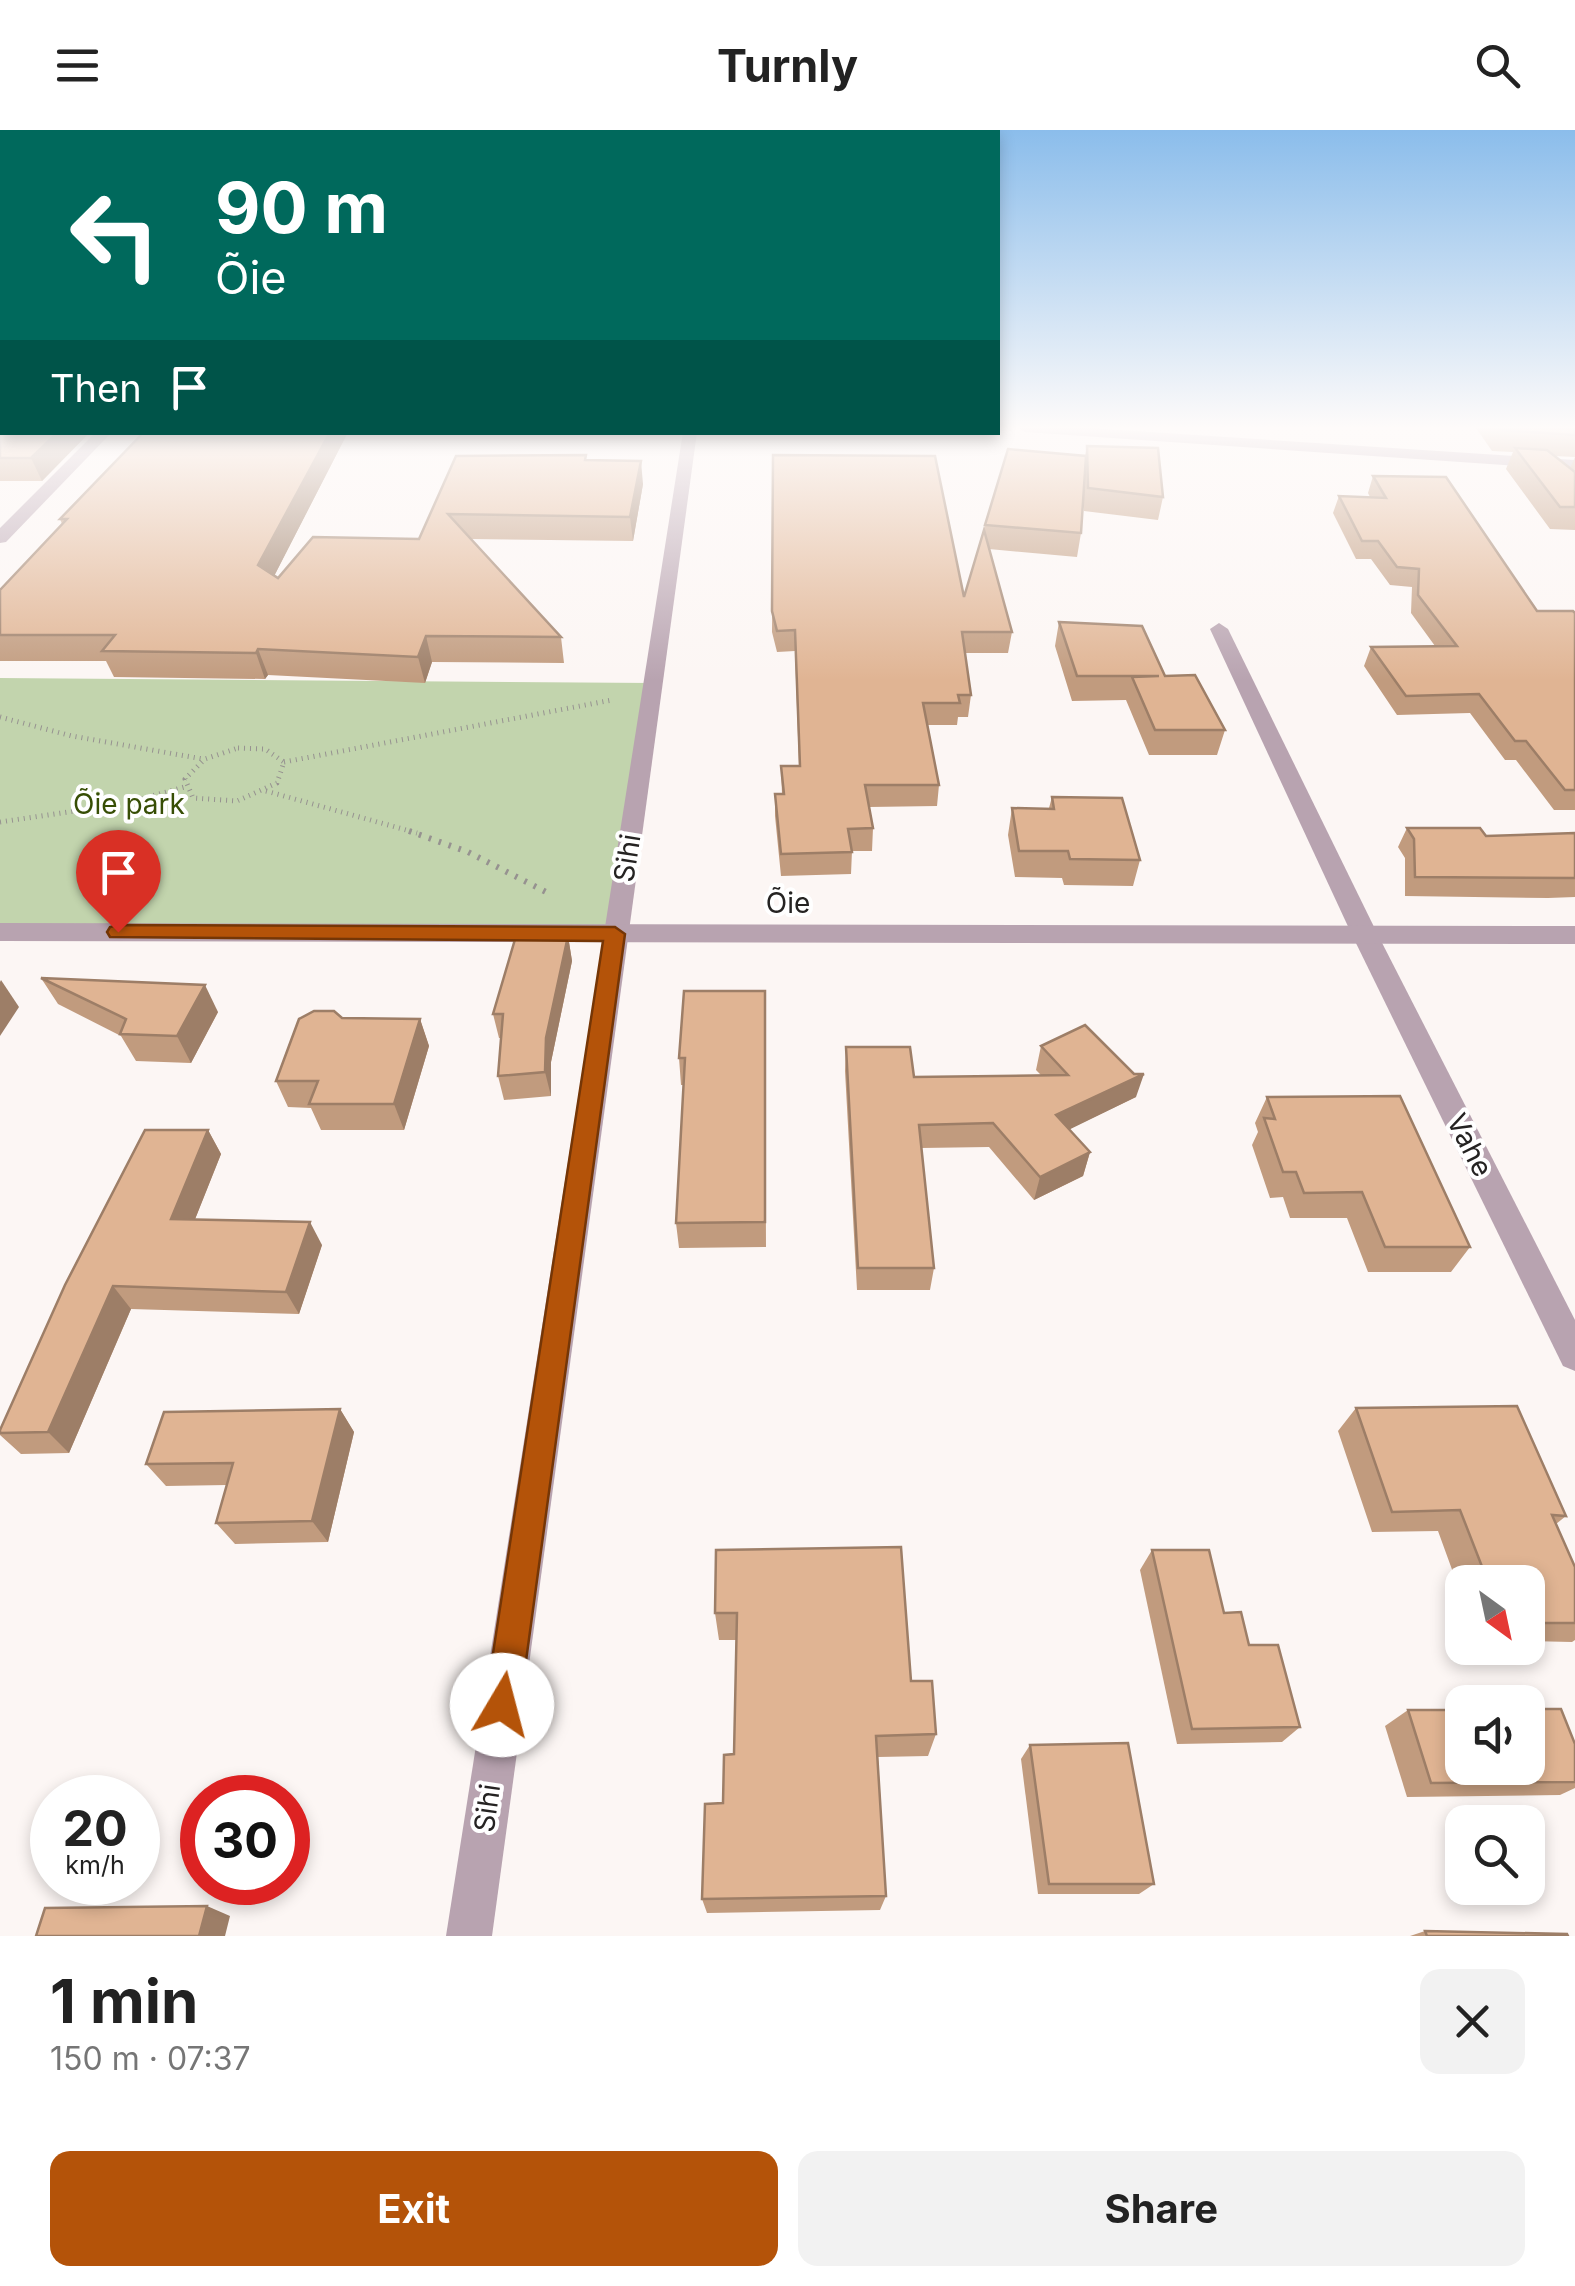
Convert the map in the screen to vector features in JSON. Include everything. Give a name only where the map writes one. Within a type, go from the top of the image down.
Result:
[{"type":"street","points":[[0,538],[25,512]]},
{"type":"street","name":"Sihi","points":[[469,1936],[602,934],[652,690],[678,512]]},
{"type":"street","name":"Vahe","points":[[1219,629],[1365,934],[1575,1356]]},
{"type":"street","name":"Õie","points":[[0,932],[1575,936]]},
{"type":"path","points":[[0,716],[72,736],[204,759],[238,748],[265,749],[284,762],[565,712],[652,690]]},
{"type":"path","points":[[204,759],[185,779],[193,798],[215,804],[266,791],[277,783],[284,762]]},
{"type":"path","points":[[0,822],[123,804],[188,786]]},
{"type":"path","points":[[266,791],[323,811],[417,833],[490,861],[560,899],[602,934]]},
{"type":"green space","name":"Õie park","points":[[0,678],[653,683],[615,934],[0,932]]},
{"type":"building","points":[[66,512],[287,512],[258,565],[278,578],[313,537],[419,539],[431,512],[631,512],[630,517],[448,514],[561,637],[426,636],[418,657],[258,649],[256,653],[102,651],[115,635],[0,635],[0,590],[67,519],[60,519]]},
{"type":"building","points":[[773,512],[947,512],[964,597],[984,530],[1012,632],[962,632],[971,695],[958,695],[960,703],[923,703],[939,785],[865,785],[873,828],[848,829],[852,852],[781,854],[775,794],[784,794],[781,766],[800,766],[795,630],[777,631],[772,611]]},
{"type":"building","points":[[989,512],[1082,512],[1081,533],[985,525]]},
{"type":"building","points":[[1347,512],[1470,512],[1537,611],[1575,613],[1575,790],[1565,790],[1526,741],[1515,741],[1479,694],[1406,696],[1371,647],[1457,646],[1418,595],[1419,569],[1397,567],[1378,541],[1362,541]]},
{"type":"building","points":[[1059,622],[1142,626],[1165,676],[1195,675],[1225,730],[1155,730],[1132,677],[1159,676],[1077,676]]},
{"type":"building","points":[[1052,797],[1122,798],[1140,860],[1070,859],[1068,851],[1019,851],[1012,808],[1054,809]]},
{"type":"building","points":[[1407,828],[1480,828],[1486,836],[1575,833],[1575,878],[1415,877],[1414,839]]},
{"type":"building","points":[[516,936],[568,936],[546,1038],[545,1072],[498,1076],[503,1014],[493,1014]]},
{"type":"building","points":[[41,978],[205,985],[177,1036],[120,1034],[126,1019]]},
{"type":"building","points":[[684,991],[765,991],[765,1222],[676,1223],[685,1058],[679,1058]]},
{"type":"building","points":[[314,1011],[334,1011],[342,1018],[420,1019],[394,1104],[309,1104],[318,1081],[276,1081],[299,1019]]},
{"type":"building","points":[[1085,1025],[1134,1074],[1144,1074],[1056,1115],[1090,1152],[1040,1177],[993,1123],[919,1125],[934,1268],[858,1268],[846,1047],[910,1047],[914,1077],[1068,1075],[1041,1046]]},
{"type":"building","points":[[1400,1096],[1470,1247],[1385,1247],[1362,1192],[1304,1193],[1296,1172],[1283,1172],[1264,1118],[1275,1119],[1267,1097]]},
{"type":"building","points":[[145,1130],[208,1130],[171,1219],[310,1222],[286,1292],[113,1286],[48,1432],[0,1433],[65,1285]]},
{"type":"building","points":[[1517,1406],[1566,1516],[1552,1515],[1575,1567],[1575,1623],[1545,1623],[1545,1565],[1481,1565],[1460,1510],[1392,1512],[1356,1408]]},
{"type":"building","points":[[340,1409],[312,1521],[216,1523],[233,1463],[146,1464],[164,1412]]},
{"type":"building","points":[[901,1547],[911,1681],[932,1681],[936,1734],[876,1736],[886,1896],[702,1899],[705,1804],[723,1803],[724,1755],[734,1754],[737,1613],[715,1613],[716,1550]]},
{"type":"building","points":[[1152,1550],[1209,1550],[1224,1613],[1241,1612],[1249,1645],[1278,1645],[1300,1727],[1192,1729]]},
{"type":"building","points":[[1545,1709],[1561,1709],[1575,1744],[1575,1782],[1545,1782]]},
{"type":"building","points":[[1408,1710],[1445,1710],[1445,1783],[1431,1783]]},
{"type":"building","points":[[1128,1743],[1154,1884],[1049,1884],[1030,1745]]},
{"type":"building","points":[[207,1906],[199,1936],[36,1936],[45,1908]]},
{"type":"building","points":[[1425,1931],[1567,1934],[1568,1936],[1427,1936]]},
{"type":"route","points":[[118,932],[615,934],[502,1705]]}]
